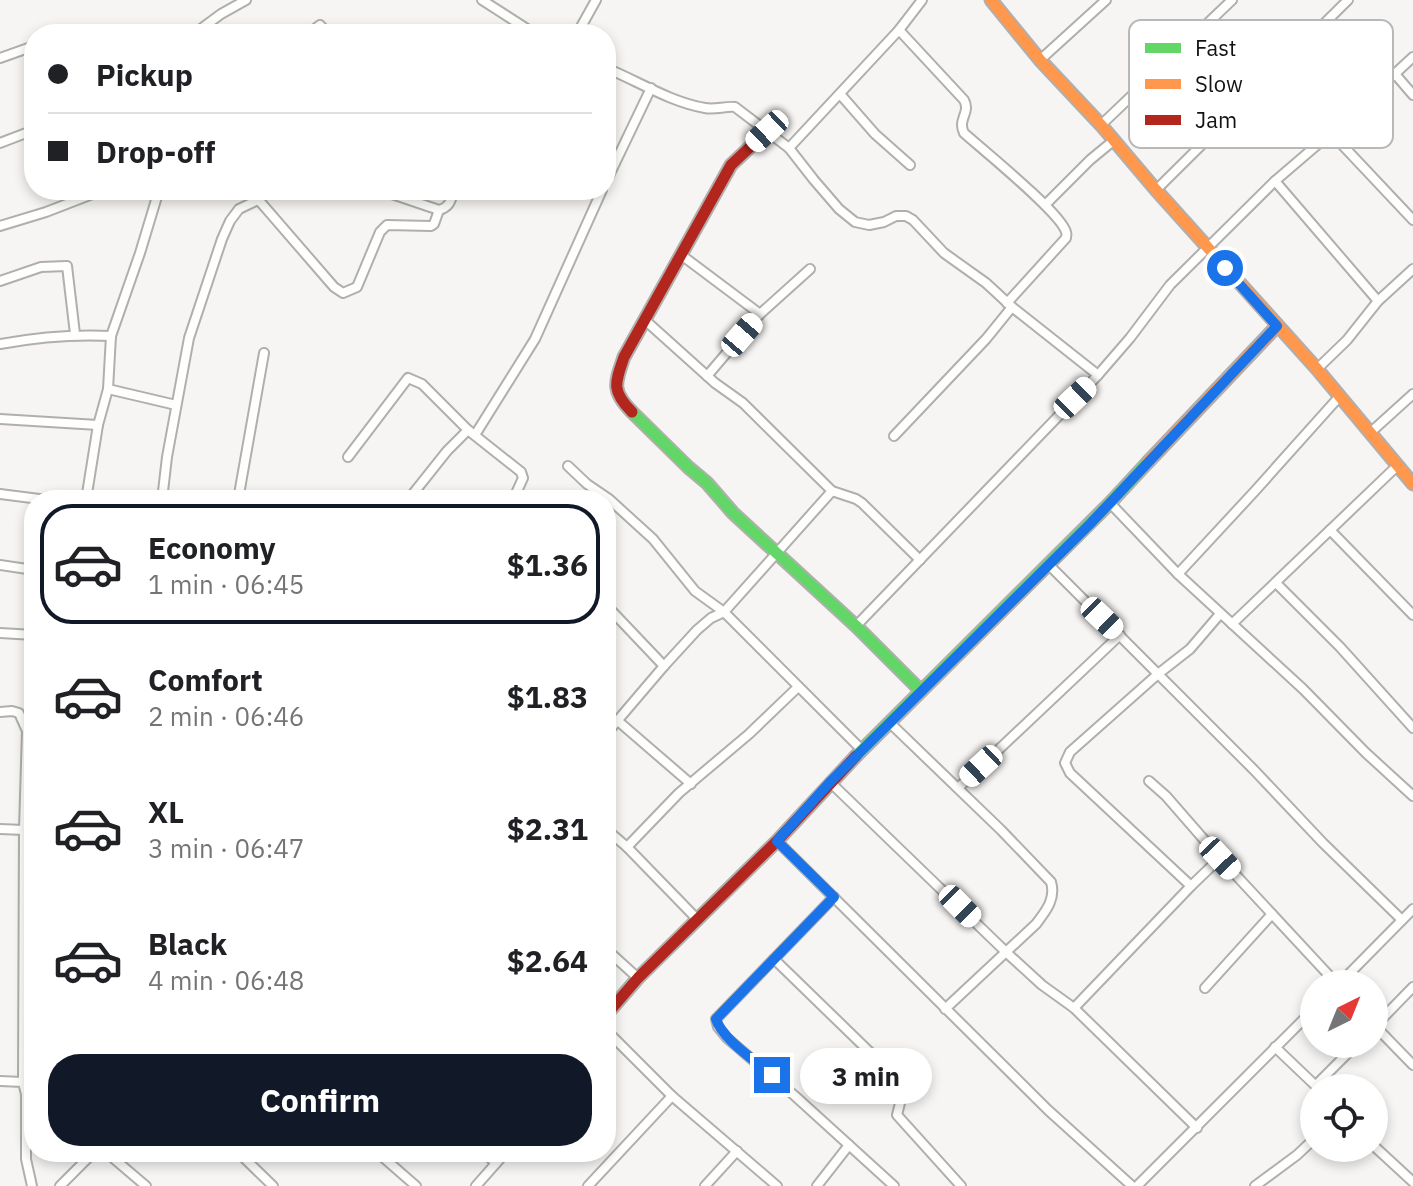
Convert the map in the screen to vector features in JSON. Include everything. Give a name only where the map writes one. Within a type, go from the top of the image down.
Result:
[{"type":"street","points":[[212,24],[246,0]]},
{"type":"street","points":[[482,0],[519,24]]},
{"type":"street","points":[[583,24],[596,0]]},
{"type":"street","points":[[789,148],[899,30],[922,0]]},
{"type":"street","points":[[991,0],[1040,60],[1317,369],[1413,484]]},
{"type":"street","points":[[1040,60],[1106,0]]},
{"type":"street","points":[[1211,20],[1232,0]]},
{"type":"street","points":[[1333,0],[1340,8]]},
{"type":"street","points":[[1328,20],[1348,0]]},
{"type":"street","points":[[894,436],[986,339],[1066,238],[1059,220],[1045,205],[964,133],[961,123],[967,103],[899,30]]},
{"type":"street","points":[[0,58],[24,50]]},
{"type":"street","points":[[1413,57],[1395,74],[1413,95]]},
{"type":"street","points":[[616,72],[694,106],[710,109],[735,107],[789,148],[839,209],[855,222],[869,225],[896,216],[913,220],[944,253],[986,283],[1098,375]]},
{"type":"street","points":[[616,161],[651,88]]},
{"type":"street","points":[[840,94],[875,134],[910,165]]},
{"type":"street","points":[[1101,125],[1129,98]]},
{"type":"street","points":[[767,131],[731,165],[624,357],[615,387],[621,401],[707,483],[733,513],[856,626],[921,691]]},
{"type":"street","points":[[0,143],[24,134]]},
{"type":"street","points":[[1045,205],[1113,141]]},
{"type":"street","points":[[1156,190],[1198,148]]},
{"type":"street","points":[[856,626],[1098,375],[1170,285],[1275,181],[1314,148]]},
{"type":"street","points":[[1345,148],[1413,220]]},
{"type":"street","points":[[1275,181],[1378,301]]},
{"type":"street","points":[[0,226],[77,200]]},
{"type":"street","points":[[88,490],[98,425],[108,389],[111,336],[156,200]]},
{"type":"street","points":[[163,490],[189,338],[222,239],[239,209],[258,200],[334,287],[343,293],[357,287],[380,232],[387,225],[431,226],[439,210]]},
{"type":"street","points":[[410,200],[439,210],[446,208],[451,200]]},
{"type":"street","points":[[416,490],[447,451],[471,432],[535,339],[598,200]]},
{"type":"street","points":[[680,254],[760,314]]},
{"type":"street","points":[[0,281],[41,267],[67,266],[75,334]]},
{"type":"street","points":[[707,376],[760,314],[810,269]]},
{"type":"street","points":[[1317,369],[1347,340],[1378,301],[1413,269]]},
{"type":"street","points":[[646,321],[707,376],[743,403],[832,491],[862,503],[920,560]]},
{"type":"street","points":[[616,1003],[777,841],[889,722],[1110,503],[1277,326]]},
{"type":"street","points":[[0,344],[75,334],[111,336]]},
{"type":"street","points":[[240,490],[264,353]]},
{"type":"street","points":[[348,457],[408,378],[422,384],[471,432],[521,472],[523,478],[518,490]]},
{"type":"street","points":[[108,389],[176,405]]},
{"type":"street","points":[[1371,432],[1413,394]]},
{"type":"street","points":[[1178,574],[1339,397]]},
{"type":"street","points":[[0,419],[98,425]]},
{"type":"street","points":[[568,466],[596,490]]},
{"type":"street","points":[[1232,624],[1397,466]]},
{"type":"street","points":[[691,784],[618,721],[664,666],[711,618],[724,612],[832,491]]},
{"type":"street","points":[[0,494],[24,497]]},
{"type":"street","points":[[1110,503],[1178,574],[1413,796]]},
{"type":"street","points":[[616,505],[653,539],[695,591],[724,612],[862,750]]},
{"type":"street","points":[[1330,530],[1413,615]]},
{"type":"street","points":[[0,565],[24,569]]},
{"type":"street","points":[[1049,565],[1402,920]]},
{"type":"street","points":[[1276,583],[1340,647],[1413,728]]},
{"type":"street","points":[[1191,886],[1070,773],[1065,763],[1070,752],[1190,649],[1220,614]]},
{"type":"street","points":[[616,616],[664,666]]},
{"type":"street","points":[[0,633],[24,634]]},
{"type":"street","points":[[958,788],[1120,635]]},
{"type":"street","points":[[627,847],[679,793],[749,734],[798,687]]},
{"type":"street","points":[[0,712],[19,713],[24,720]]},
{"type":"street","points":[[889,722],[1051,882],[1053,890],[1048,908],[1036,924],[945,1009]]},
{"type":"street","points":[[1149,781],[1325,970]]},
{"type":"street","points":[[830,782],[1007,953],[1042,985],[1074,1008],[1197,1128]]},
{"type":"street","points":[[0,829],[24,830],[24,1086]]},
{"type":"street","points":[[616,838],[697,919]]},
{"type":"street","points":[[777,841],[1048,1110],[1134,1186],[1197,1128],[1300,1023]]},
{"type":"street","points":[[1074,1008],[1220,858]]},
{"type":"street","points":[[834,897],[716,1019],[727,1038],[894,1186]]},
{"type":"street","points":[[1352,970],[1413,909]]},
{"type":"street","points":[[1205,988],[1272,914]]},
{"type":"street","points":[[616,958],[638,978]]},
{"type":"street","points":[[774,959],[880,1062],[903,1091],[897,1115],[961,1186]]},
{"type":"street","points":[[1388,1013],[1413,987]]},
{"type":"street","points":[[1388,1039],[1413,1065]]},
{"type":"street","points":[[616,1044],[777,1186]]},
{"type":"street","points":[[1275,1047],[1303,1074]]},
{"type":"street","points":[[1329,1074],[1344,1058]]},
{"type":"street","points":[[0,1081],[23,1082]]},
{"type":"street","points":[[616,1156],[672,1096]]},
{"type":"street","points":[[817,1186],[849,1145]]},
{"type":"street","points":[[705,1186],[737,1151]]},
{"type":"street","points":[[1255,1186],[1300,1152]]},
{"type":"street","points":[[1388,1159],[1413,1182]]},
{"type":"street","points":[[27,1162],[32,1186]]},
{"type":"street","points":[[60,1186],[84,1162]]},
{"type":"street","points":[[118,1162],[146,1186]]},
{"type":"street","points":[[248,1162],[273,1186]]},
{"type":"street","points":[[388,1162],[416,1186]]},
{"type":"street","points":[[588,1186],[610,1162]]},
{"type":"street","points":[[476,1186],[496,1163]]},
{"type":"traffic: fast","points":[[632,412],[707,483],[733,513],[856,626],[921,691]]},
{"type":"traffic: fast","points":[[856,756],[1148,462]]},
{"type":"traffic: slow","points":[[991,0],[1040,60],[1317,369],[1413,484]]},
{"type":"traffic: slow","points":[[1148,462],[1277,326]]},
{"type":"traffic: jam","points":[[632,412],[621,398],[617,386],[624,357],[731,165],[767,131]]},
{"type":"traffic: jam","points":[[616,1003],[777,841],[856,756]]},
{"type":"route","points":[[772,1075],[727,1038],[716,1019],[834,897],[777,841],[875,736],[1090,524],[1277,326],[1225,268]]}]
